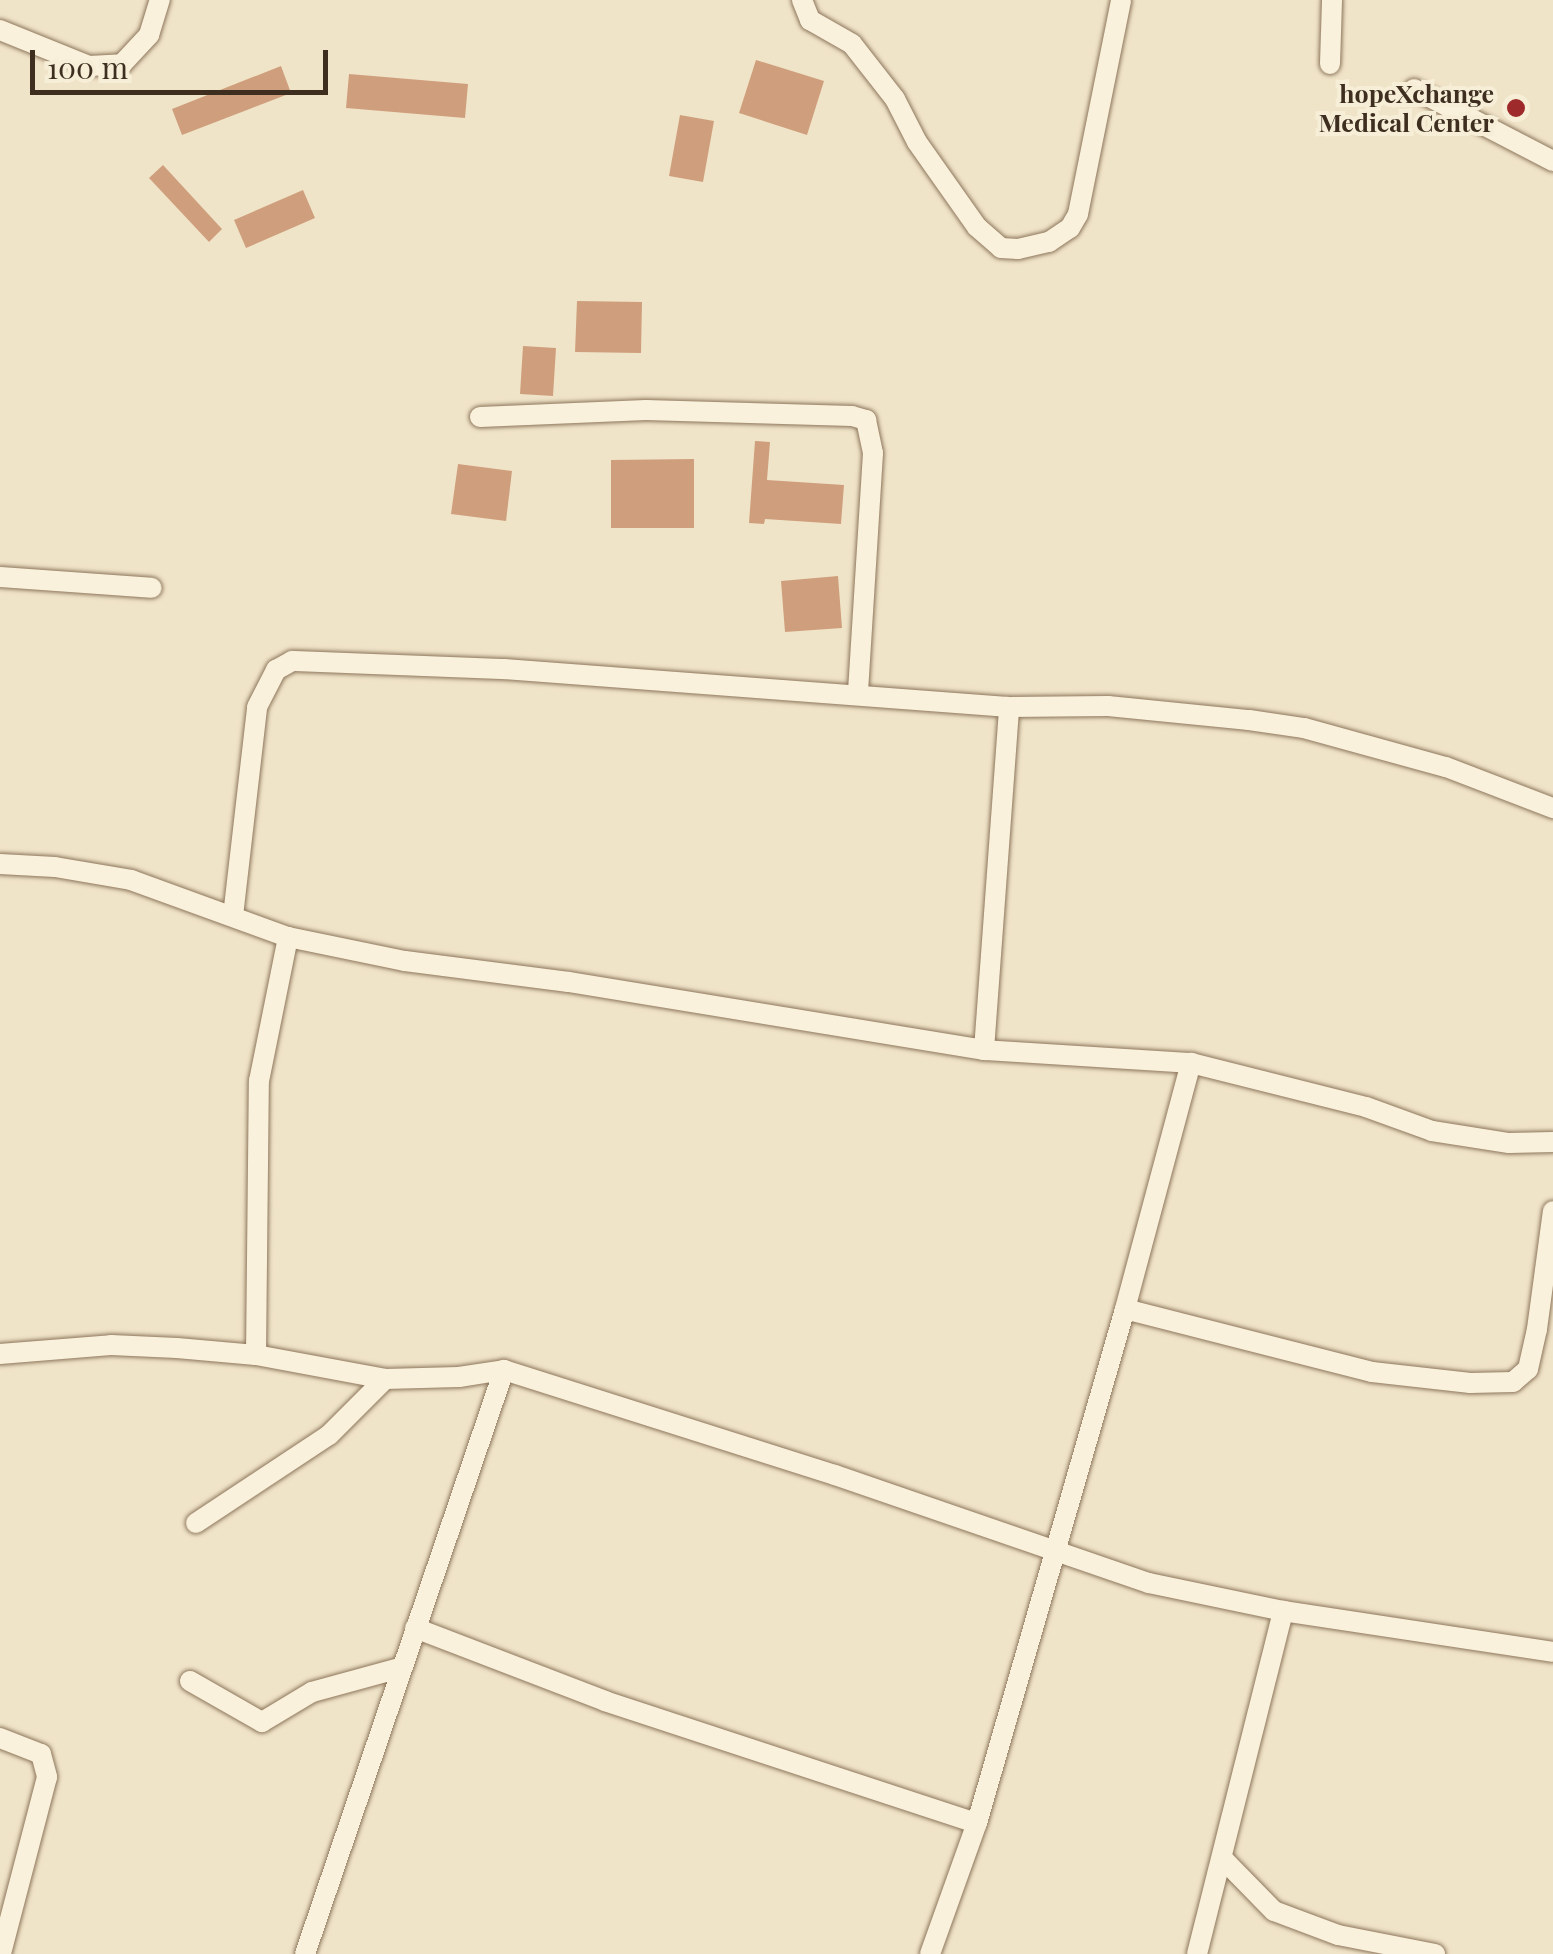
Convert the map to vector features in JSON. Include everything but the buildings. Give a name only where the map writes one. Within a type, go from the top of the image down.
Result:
[{"type":"street","points":[[0,30],[89,66],[122,64],[148,35],[160,0]]},
{"type":"street","points":[[802,0],[810,20],[852,44],[895,99],[916,142],[977,227],[1001,248],[1018,249],[1049,242],[1070,228],[1078,214],[1121,0]]},
{"type":"street","points":[[1330,64],[1332,0]]},
{"type":"street","points":[[1414,89],[1553,161]]},
{"type":"street","points":[[480,417],[646,410],[852,416],[866,420],[873,453],[858,694]]},
{"type":"street","points":[[0,576],[152,588]]},
{"type":"street","points":[[233,916],[258,706],[276,670],[292,660],[504,669],[1009,707],[1108,706],[1304,728],[1446,768],[1553,808]]},
{"type":"street","points":[[984,1050],[1009,707]]},
{"type":"street","points":[[0,864],[55,866],[131,880],[288,937],[405,960],[569,982],[984,1050],[1190,1063],[1366,1106],[1432,1131],[1509,1143],[1553,1142]]},
{"type":"street","points":[[256,1355],[260,1081],[288,937]]},
{"type":"street","points":[[930,1954],[977,1823],[1126,1310],[1190,1063]]},
{"type":"street","points":[[1126,1310],[1372,1372],[1470,1383],[1513,1382],[1528,1369],[1553,1211]]},
{"type":"street","points":[[0,1354],[111,1345],[256,1355],[385,1379],[459,1377],[504,1370],[1149,1583],[1283,1611],[1553,1652]]},
{"type":"street","points":[[306,1954],[504,1370]]},
{"type":"street","points":[[196,1522],[328,1435],[385,1379]]},
{"type":"street","points":[[1197,1954],[1283,1611]]},
{"type":"street","points":[[415,1628],[605,1701],[977,1823]]},
{"type":"street","points":[[190,1680],[262,1722],[312,1692],[400,1668]]},
{"type":"street","points":[[0,1738],[41,1754],[48,1777],[1,1954]]},
{"type":"street","points":[[1223,1859],[1274,1912],[1338,1934],[1435,1954]]},
{"type":"place","name":"hopeXchange Medical Center","points":[[1516,108]]}]
